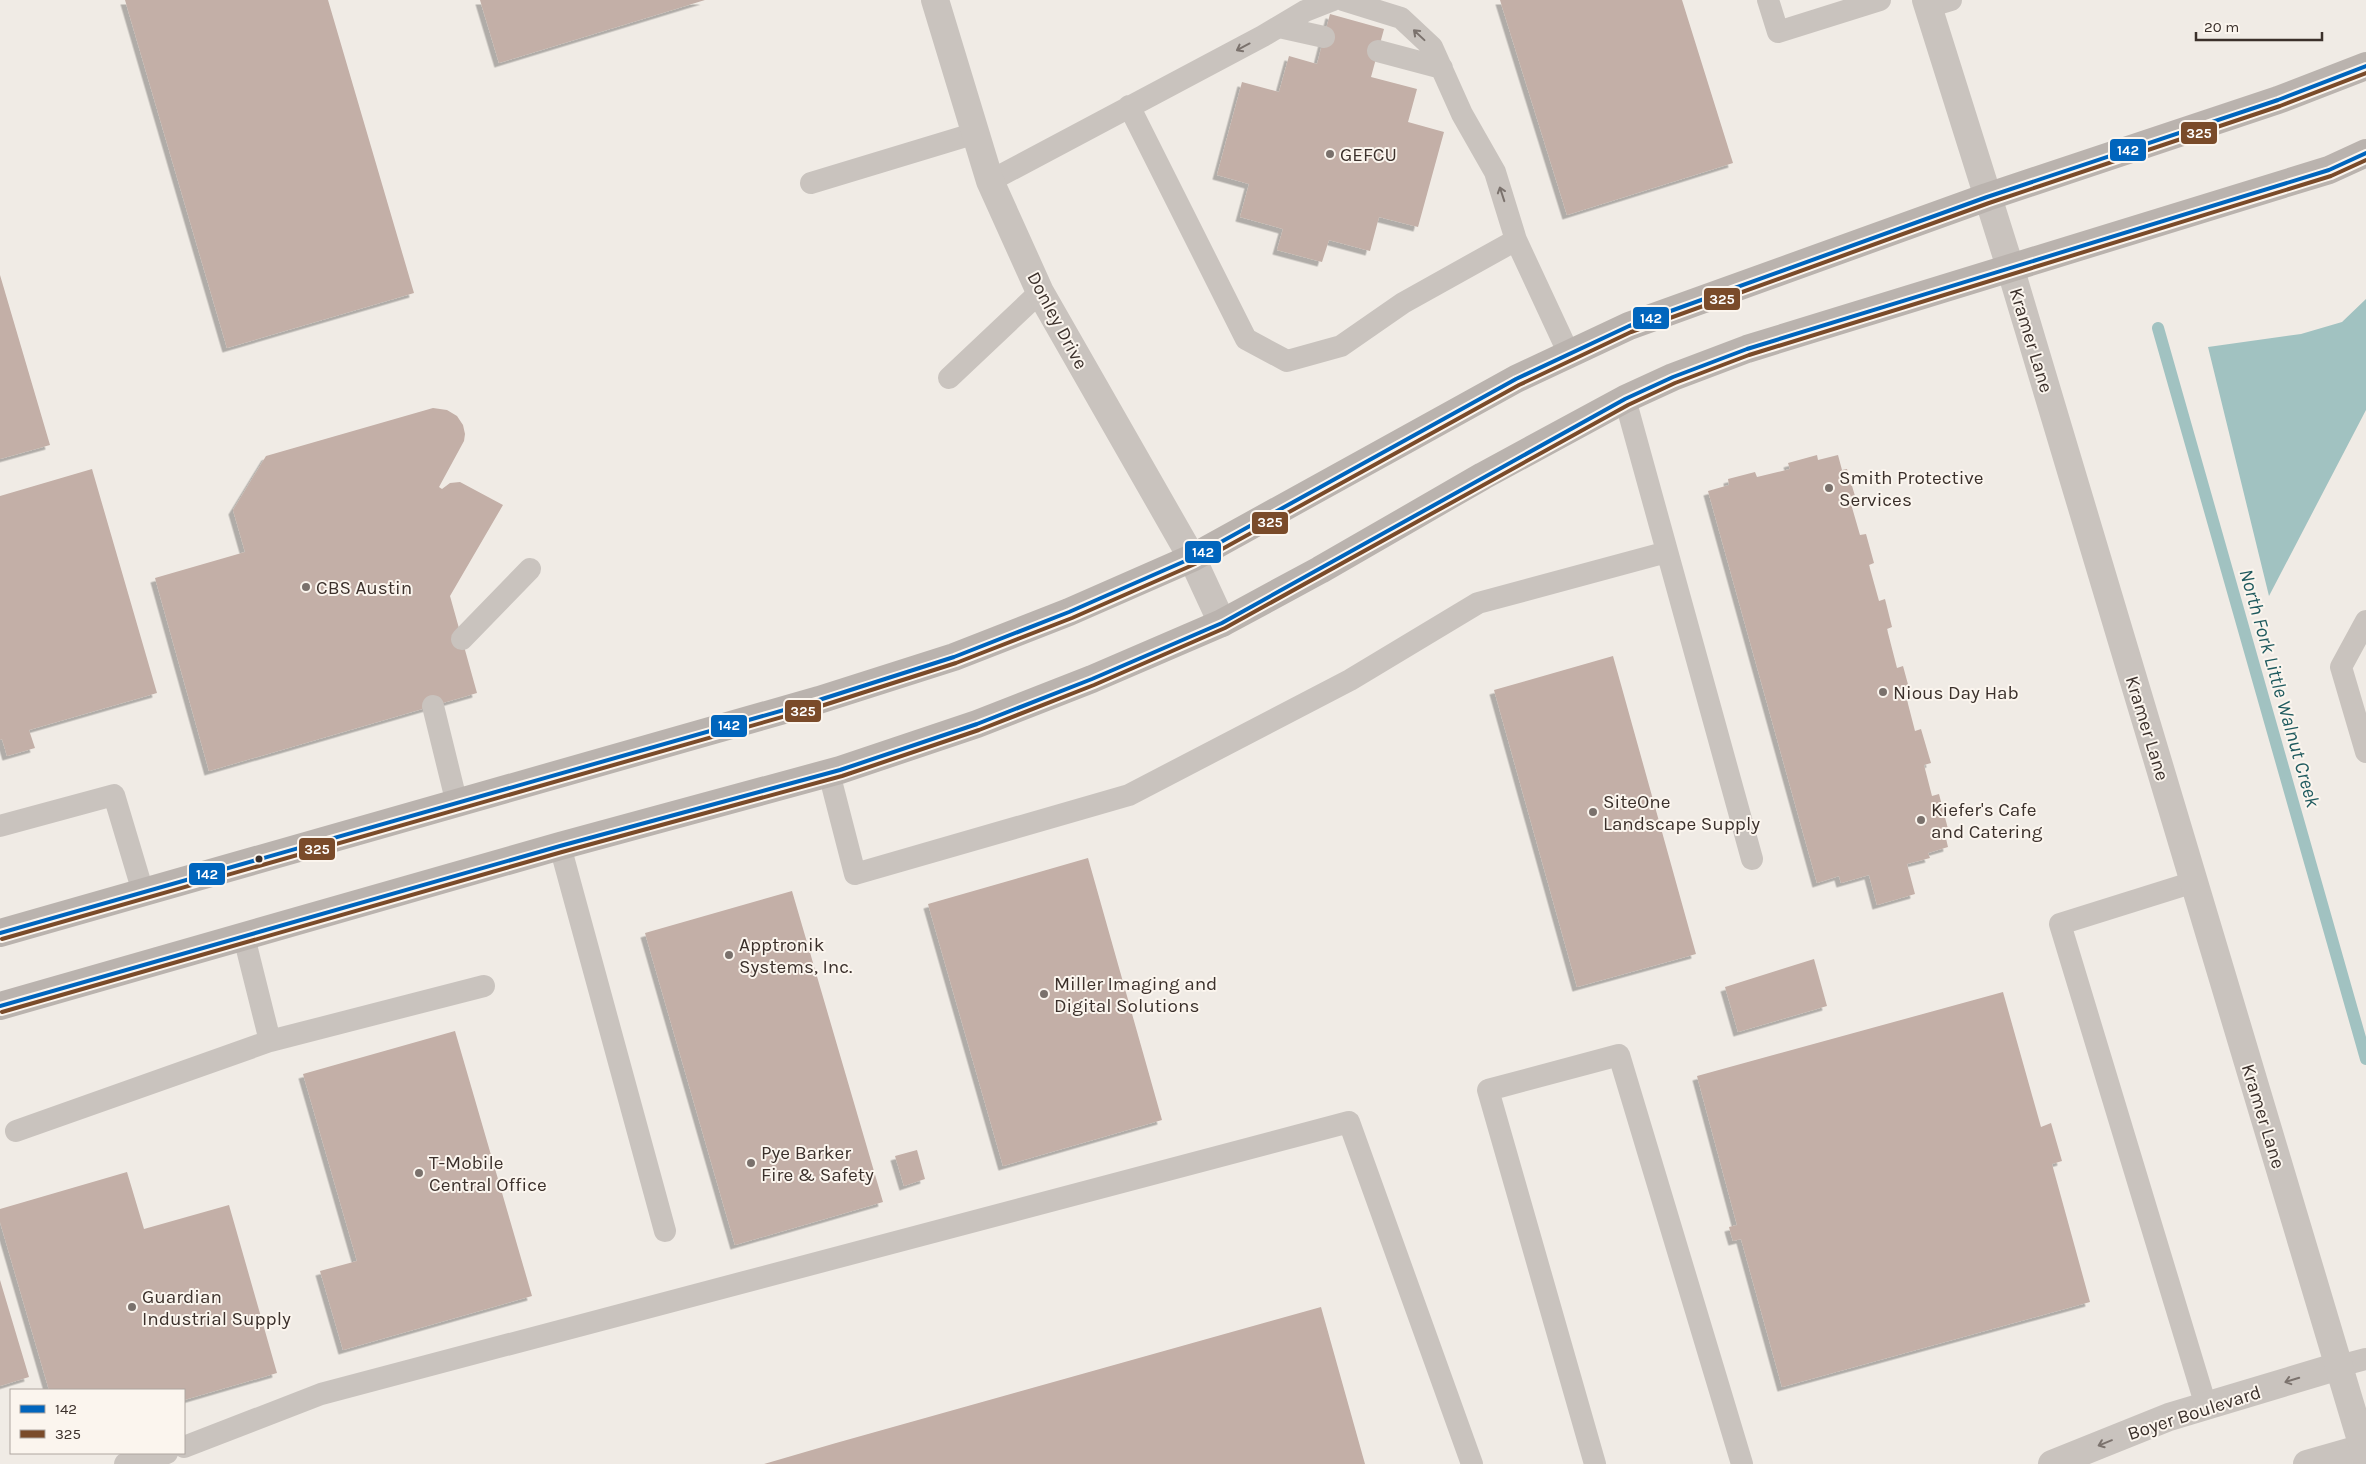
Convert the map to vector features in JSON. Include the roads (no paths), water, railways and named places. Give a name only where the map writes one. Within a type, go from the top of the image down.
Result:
[{"type":"main road","points":[[0,933],[819,700],[954,657],[1069,612],[1192,558],[1516,379],[1629,326],[1987,197],[2278,100],[2366,66]]},
{"type":"main road","points":[[0,1006],[560,846],[830,773],[995,717],[1092,680],[1222,623],[1320,570],[1483,476],[1625,399],[1673,377],[1747,349],[2329,170],[2366,153]]},
{"type":"street","name":"Donley Drive","points":[[935,0],[990,181],[1040,292],[1192,558],[1222,623]]},
{"type":"street","name":"Kramer Lane","points":[[1935,2],[1987,197],[2010,267],[2365,1450]]},
{"type":"street","name":"Boyer Boulevard","points":[[2052,1464],[2168,1417],[2339,1366]]},
{"type":"street","points":[[2307,1464],[2365,1450]]},
{"type":"lane","points":[[990,181],[1279,27],[1305,11],[1333,0]]},
{"type":"lane","points":[[1342,0],[1400,18],[1432,47],[1462,114],[1495,172],[1516,240],[1569,354]]},
{"type":"lane","points":[[1768,0],[1778,32],[1880,0]]},
{"type":"lane","points":[[1279,27],[1324,37]]},
{"type":"lane","points":[[1378,51],[1442,68]]},
{"type":"lane","points":[[1129,106],[1246,339],[1287,361],[1341,346],[1403,303],[1516,240]]},
{"type":"lane","points":[[811,183],[976,133]]},
{"type":"lane","points":[[950,378],[1040,292]]},
{"type":"lane","points":[[1625,399],[1752,858]]},
{"type":"lane","points":[[830,773],[855,874],[1129,796],[1350,680],[1478,603],[1668,552]]},
{"type":"lane","points":[[462,639],[530,570]]},
{"type":"lane","points":[[2366,621],[2341,667],[2366,752]]},
{"type":"lane","points":[[433,706],[456,804]]},
{"type":"lane","points":[[0,826],[114,795],[143,892]]},
{"type":"lane","points":[[560,846],[665,1231]]},
{"type":"lane","points":[[2194,882],[2060,924],[2206,1406]]},
{"type":"lane","points":[[244,936],[270,1042]]},
{"type":"lane","points":[[16,1131],[270,1042],[484,986]]},
{"type":"lane","points":[[1595,1464],[1488,1090],[1619,1055],[1742,1464]]},
{"type":"lane","points":[[185,1447],[322,1394],[1349,1122],[1472,1464]]},
{"type":"lane","points":[[2339,1366],[2366,1359]]},
{"type":"lane","points":[[125,1464],[163,1454]]},
{"type":"water","points":[[2366,299],[2366,410],[2269,596],[2208,347],[2301,334],[2342,322]]},
{"type":"waterway","name":"North Fork Little Walnut Creek","points":[[2158,328],[2366,1059]]},
{"type":"place","name":"GEFCU","points":[[1330,154]]},
{"type":"place","name":"Smith Protective Services","points":[[1829,488]]},
{"type":"place","name":"CBS Austin","points":[[306,587]]},
{"type":"place","name":"Nious Day Hab","points":[[1883,692]]},
{"type":"place","name":"SiteOne Landscape Supply","points":[[1593,812]]},
{"type":"place","name":"Kiefer's Cafe and Catering","points":[[1921,820]]},
{"type":"place","name":"Apptronik Systems, Inc.","points":[[729,955]]},
{"type":"place","name":"Miller Imaging and Digital Solutions","points":[[1044,994]]},
{"type":"place","name":"Pye Barker Fire & Safety","points":[[751,1163]]},
{"type":"place","name":"T-Mobile Central Office","points":[[419,1173]]},
{"type":"place","name":"Guardian Industrial Supply","points":[[132,1307]]}]
